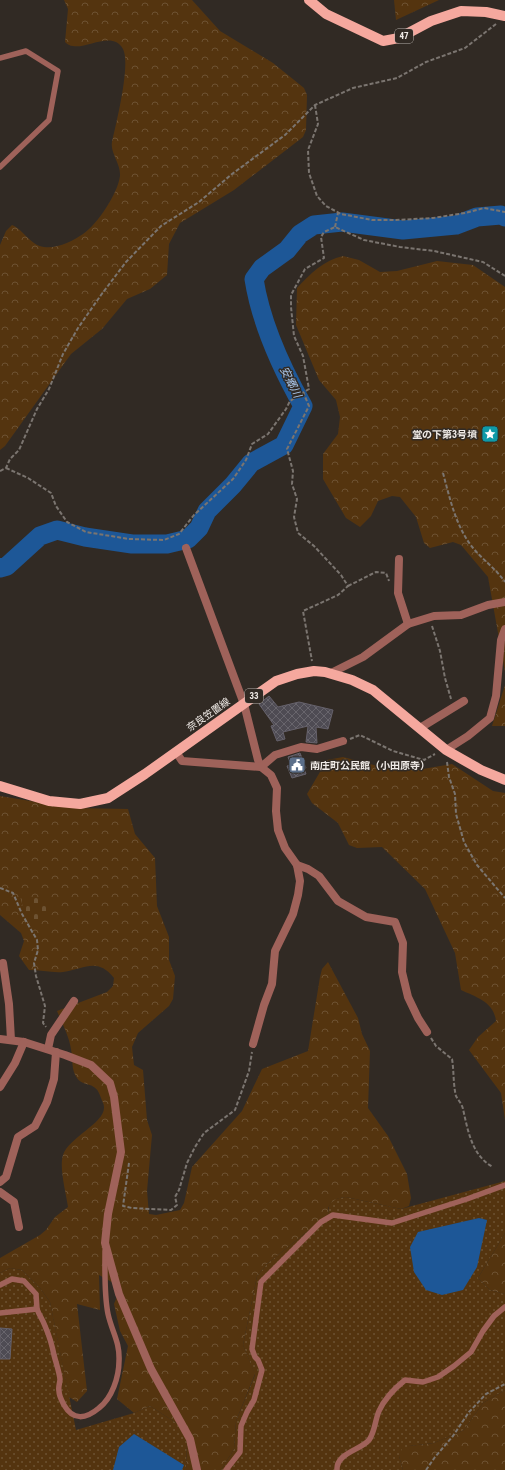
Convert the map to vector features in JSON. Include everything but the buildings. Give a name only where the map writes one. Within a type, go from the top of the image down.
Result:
[{"type":"main road","name":"47","points":[[309,0],[326,14],[383,41],[399,38],[431,21],[461,11],[486,12],[503,18]]},
{"type":"main road","name":"奈良笠置線","points":[[0,786],[49,801],[80,804],[108,798],[276,681],[297,674],[314,671],[331,673],[352,680],[373,690],[446,750],[481,770],[505,780]]},
{"type":"street","points":[[186,548],[244,704],[261,767]]},
{"type":"street","points":[[399,559],[398,593],[408,624]]},
{"type":"street","points":[[331,673],[363,657],[408,624],[429,618],[461,615],[488,605],[505,602]]},
{"type":"street","points":[[446,750],[468,736],[490,718],[496,696],[501,640],[505,629]]},
{"type":"street","points":[[420,728],[464,701]]},
{"type":"street","points":[[261,767],[275,755],[301,747],[317,749],[343,741]]},
{"type":"street","points":[[176,752],[182,761],[261,767],[271,775],[277,788],[276,811],[278,830],[285,848],[297,865],[300,881],[293,914],[275,951],[272,984],[253,1044]]},
{"type":"street","points":[[297,865],[308,869],[319,876],[338,901],[366,917],[395,922],[403,944],[402,972],[408,997],[418,1018],[427,1032]]},
{"type":"street","points":[[3,963],[8,1004],[10,1040]]},
{"type":"street","points":[[0,1182],[6,1177],[18,1137],[35,1126],[47,1102],[54,1079],[51,1035],[74,1001]]},
{"type":"street","points":[[0,1039],[24,1042],[52,1050],[91,1065],[110,1083],[114,1097],[121,1152],[108,1214],[105,1243],[119,1294],[151,1369],[190,1439],[197,1470]]},
{"type":"street","points":[[0,1087],[15,1063],[24,1042]]},
{"type":"street","points":[[0,1192],[14,1202],[19,1227]]},
{"type":"lane","points":[[0,58],[26,50],[58,71],[49,120],[0,167]]},
{"type":"lane","points":[[226,1470],[240,1452],[241,1426],[246,1412],[254,1400],[262,1370],[252,1349],[260,1282],[321,1222],[333,1215],[392,1223],[505,1185]]},
{"type":"lane","points":[[0,1285],[12,1279],[24,1281],[36,1294],[37,1309],[45,1325],[54,1354],[60,1380],[58,1390],[61,1400],[73,1416],[79,1417],[87,1414],[99,1408],[110,1394],[117,1376],[119,1363],[120,1350],[108,1315],[106,1299],[104,1275],[105,1243]]},
{"type":"lane","points":[[337,1470],[342,1457],[368,1441],[372,1435],[379,1410],[400,1384],[405,1380],[423,1382],[433,1379],[454,1366],[471,1352],[494,1316],[505,1307]]},
{"type":"lane","points":[[0,1313],[37,1309]]},
{"type":"path","points":[[0,471],[6,468],[10,459],[19,450],[37,409],[49,389],[63,354],[100,295],[126,262],[161,226],[199,202],[232,174],[285,135],[315,105],[353,88],[397,78],[426,62],[465,48],[503,18]]},
{"type":"path","points":[[315,105],[318,124],[308,150],[310,173],[317,196],[326,206],[338,212],[372,220],[433,218],[465,213],[484,208],[505,212]]},
{"type":"path","points":[[335,227],[338,212]]},
{"type":"path","points":[[6,468],[28,478],[51,493],[56,506],[67,522],[86,532],[129,539],[164,540],[179,534],[194,515],[233,479],[246,460],[252,444],[268,434],[290,401],[309,389],[303,356],[294,336],[291,295],[305,269],[324,258],[321,237],[324,232],[335,227],[364,240],[400,247],[434,251],[483,262],[505,276]]},
{"type":"path","points":[[303,392],[309,406],[287,449],[293,470],[292,484],[297,499],[294,517],[298,533],[314,546],[341,575],[348,586]]},
{"type":"path","points":[[443,473],[460,528],[472,547],[505,582]]},
{"type":"path","points":[[314,671],[303,611],[338,595],[348,586],[376,572],[386,573],[393,592],[398,593]]},
{"type":"path","points":[[429,618],[440,650],[445,678],[453,707]]},
{"type":"path","points":[[343,741],[360,735],[393,751],[424,760],[446,750],[448,777],[455,794],[456,814],[464,842],[477,865],[505,898]]},
{"type":"path","points":[[0,888],[13,893],[22,914],[38,940],[38,950],[34,963],[36,976],[45,1006],[43,1022],[51,1035]]},
{"type":"path","points":[[427,1032],[436,1046],[452,1059],[456,1096],[463,1107],[466,1125],[479,1157],[493,1167]]},
{"type":"path","points":[[129,1162],[123,1206],[132,1208],[171,1210],[177,1205],[175,1197],[179,1190],[187,1163],[204,1133],[235,1110],[249,1071],[253,1044]]},
{"type":"path","points":[[426,1470],[435,1456],[454,1436],[469,1412],[486,1394],[505,1384]]},
{"type":"green space","points":[[64,0],[192,0],[220,31],[273,63],[304,88],[307,95],[306,130],[303,137],[234,190],[180,223],[169,244],[167,275],[150,289],[127,299],[102,329],[71,354],[5,446],[0,450],[0,245],[6,231],[12,225],[39,246],[44,247],[54,247],[70,242],[89,230],[94,224],[111,199],[120,176],[112,142],[124,80],[125,57],[123,49],[119,44],[106,40],[79,46],[71,46],[66,43],[68,9]]},
{"type":"green space","points":[[394,0],[439,0],[396,20]]},
{"type":"green space","points":[[343,256],[359,260],[380,272],[397,271],[437,261],[473,265],[505,287],[505,672],[488,577],[461,545],[453,542],[430,548],[424,543],[416,517],[400,497],[392,496],[378,501],[371,516],[360,527],[346,518],[323,479],[323,454],[338,434],[340,417],[336,400],[319,380],[296,325],[297,288],[312,273],[324,264]]},
{"type":"green space","points":[[505,685],[505,726],[492,726]]},
{"type":"green space","points":[[343,757],[393,770],[417,770],[452,764],[493,791],[505,793],[505,1120],[501,1093],[469,1050],[478,1037],[496,1021],[495,1014],[483,1001],[461,990],[455,953],[425,889],[382,847],[357,848],[349,845],[338,823],[312,803],[307,794],[327,760]]},
{"type":"green space","points":[[0,796],[73,808],[128,809],[135,834],[155,858],[157,906],[169,937],[169,960],[175,976],[173,999],[169,1006],[138,1033],[132,1047],[134,1065],[143,1070],[147,1120],[152,1135],[147,1191],[149,1214],[156,1215],[180,1210],[184,1203],[192,1167],[242,1111],[262,1069],[308,1051],[320,977],[322,969],[328,962],[358,1018],[362,1034],[370,1051],[368,1108],[388,1136],[407,1174],[411,1198],[409,1206],[401,1209],[346,1197],[337,1199],[331,1203],[328,1208],[329,1214],[268,1263],[257,1276],[243,1345],[255,1374],[236,1421],[234,1449],[221,1470],[186,1470],[187,1443],[184,1428],[150,1406],[134,1413],[117,1399],[128,1346],[120,1331],[114,1304],[121,1287],[99,1275],[100,1310],[77,1304],[87,1391],[77,1402],[69,1397],[50,1302],[40,1288],[22,1270],[10,1268],[0,1273],[0,1258],[40,1235],[46,1230],[55,1217],[68,1207],[62,1173],[63,1155],[72,1142],[99,1119],[103,1113],[104,1106],[99,1092],[93,1086],[80,1081],[75,1075],[69,1039],[57,1011],[107,992],[113,986],[114,978],[102,968],[96,966],[63,972],[29,970],[19,956],[24,941],[21,933],[0,915]]},
{"type":"green space","points":[[20,896],[47,898],[53,912],[31,926],[24,911]]},
{"type":"green space","points":[[505,1181],[505,1233],[478,1278],[490,1290],[505,1294],[505,1390],[483,1403],[464,1430],[434,1443],[409,1446],[399,1456],[403,1470],[221,1470],[234,1449],[236,1421],[255,1375],[243,1345],[257,1276],[268,1263],[329,1214],[328,1210],[330,1204],[338,1198],[346,1197],[401,1209]]},
{"type":"green space","points":[[505,1233],[505,1294],[490,1290],[478,1278]]},
{"type":"green space","points":[[10,1268],[22,1270],[40,1288],[50,1302],[76,1430],[134,1413],[150,1406],[184,1428],[187,1443],[186,1470],[0,1470],[0,1273]]},
{"type":"green space","points":[[505,1390],[505,1470],[403,1470],[399,1456],[402,1449],[409,1446],[434,1443],[464,1430],[483,1403]]},
{"type":"water","points":[[479,1218],[487,1220],[477,1267],[463,1290],[442,1295],[426,1290],[414,1272],[410,1247],[418,1232]]},
{"type":"water","points":[[134,1434],[184,1465],[182,1470],[113,1470],[119,1447]]},
{"type":"waterway","name":"安郷川","points":[[0,568],[7,566],[40,536],[57,530],[85,537],[132,544],[167,544],[188,539],[199,528],[207,511],[233,485],[251,463],[284,445],[303,406],[273,345],[257,296],[254,279],[262,268],[287,250],[300,234],[314,225],[342,222],[403,230],[456,225],[477,217],[501,215],[505,217]]},
{"type":"place","name":"堂の下第3号墳","points":[[490,434]]},
{"type":"place","name":"南庄町公民館（小田原寺）","points":[[297,765]]}]
